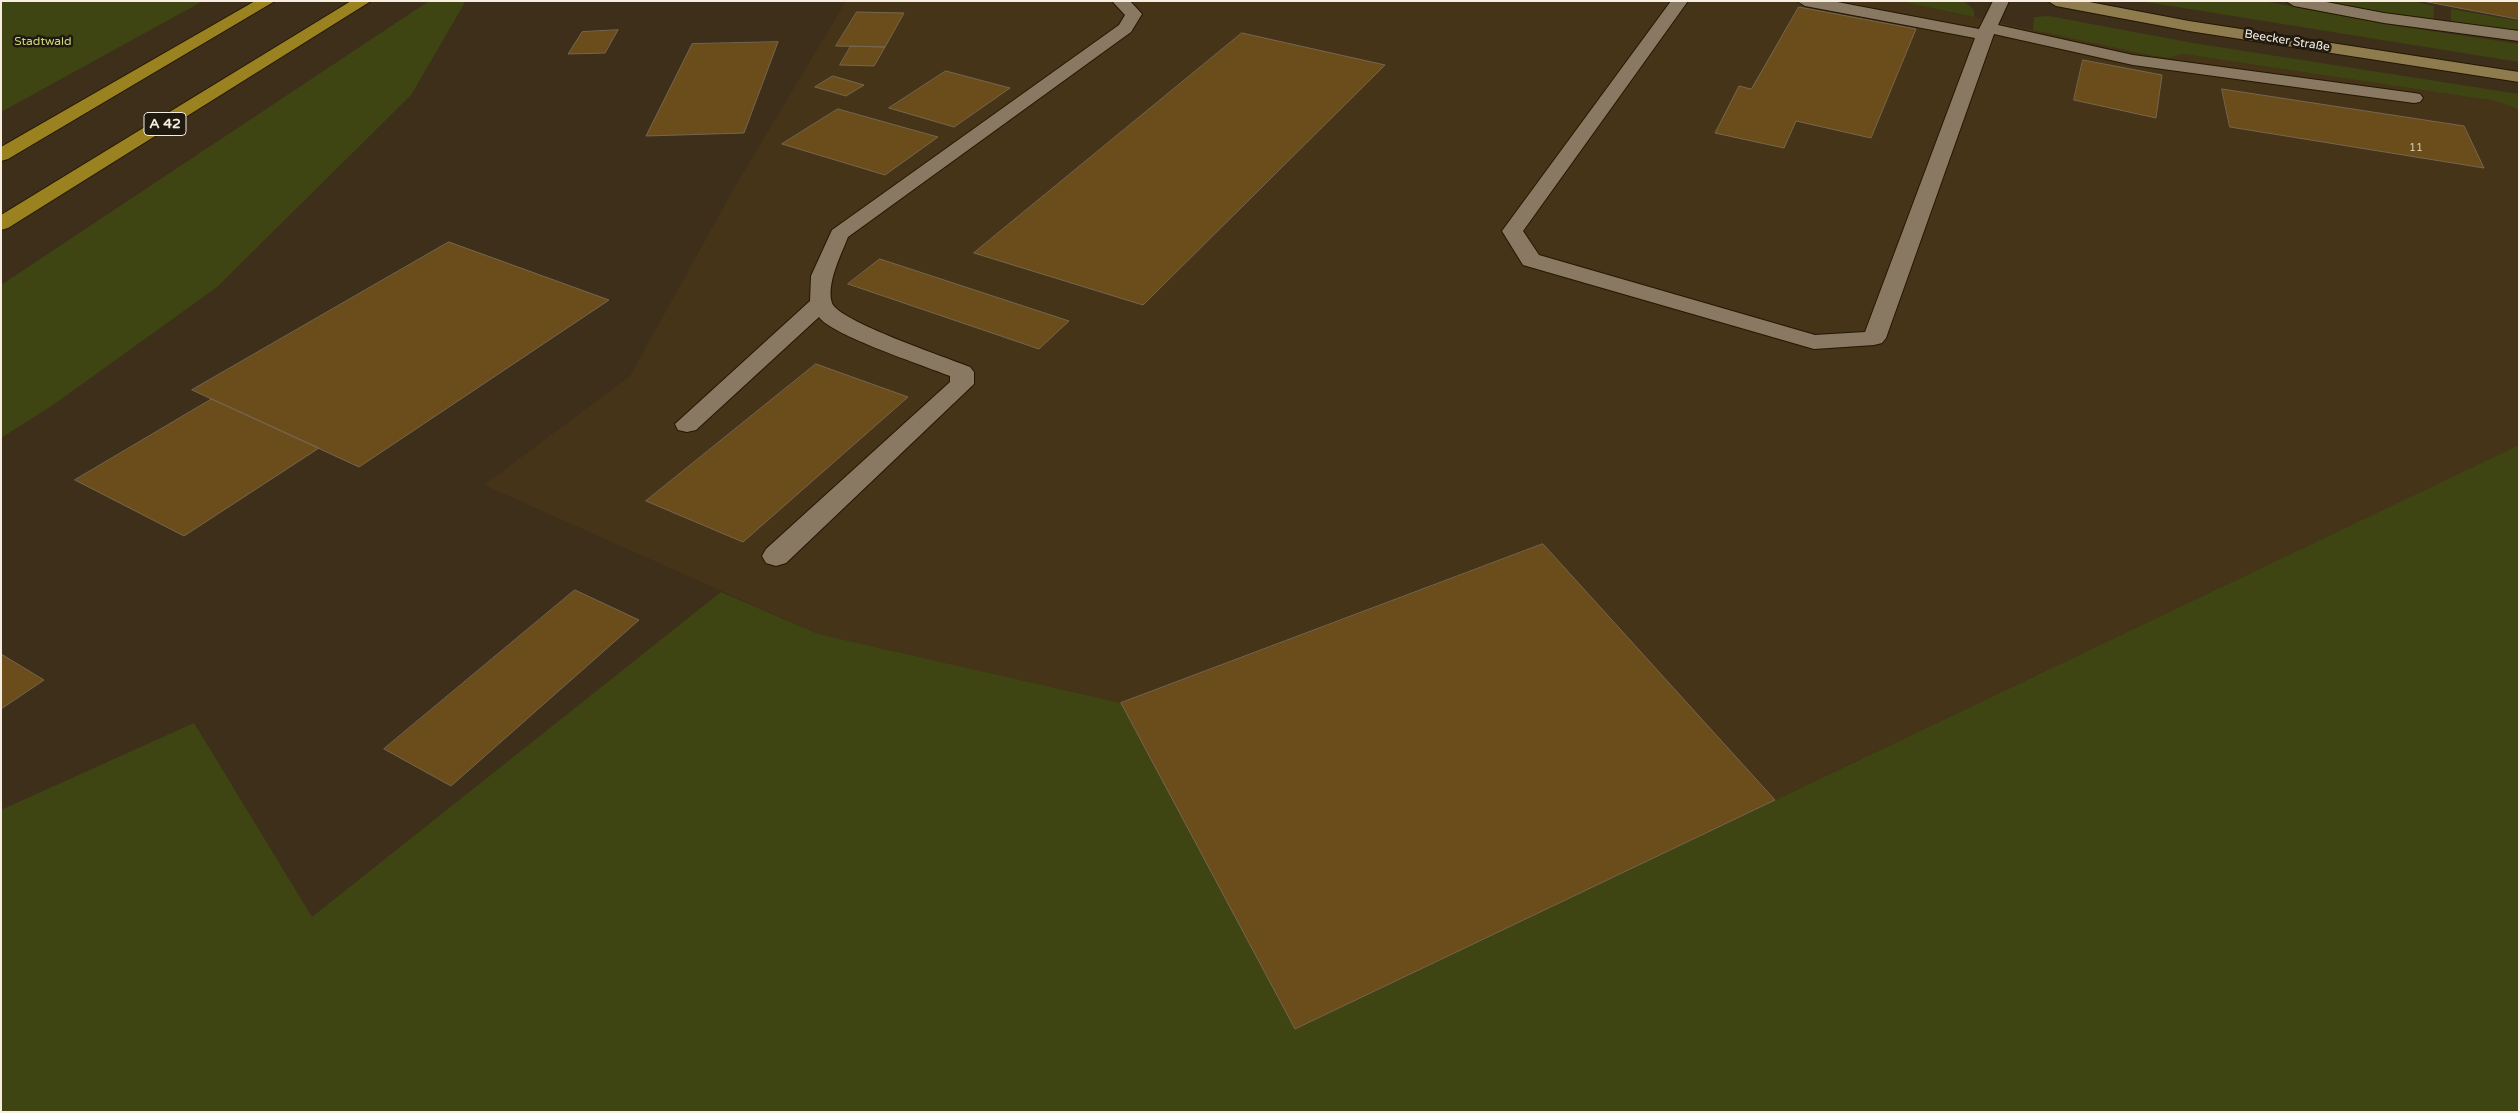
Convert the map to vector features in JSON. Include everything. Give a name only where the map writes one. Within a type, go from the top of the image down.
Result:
[{"type":"highway","points":[[1,155],[267,1]]},
{"type":"highway","name":"A 42","points":[[1,224],[363,1]]},
{"type":"street","name":"Beecker Straße","points":[[2056,1],[2189,26],[2519,77]]},
{"type":"lane","points":[[776,556],[962,384],[962,372],[853,329],[830,317],[821,303],[822,276],[839,234],[1125,28],[1134,14],[1120,1]]},
{"type":"lane","points":[[1680,1],[1512,230],[1531,260],[1814,342],[1874,338],[1986,32],[2001,1]]},
{"type":"lane","points":[[1805,1],[1986,32],[2133,60],[2414,98]]},
{"type":"lane","points":[[2294,1],[2384,18],[2519,36]]},
{"type":"lane","points":[[687,424],[821,303]]},
{"type":"shaded area","points":[[846,1],[1899,1],[2154,56],[2169,58],[2183,54],[2496,101],[2519,110],[2519,445],[1295,1029],[1121,703],[818,634],[484,485],[630,376],[737,183]]},
{"type":"green space","name":"Stadtwald","points":[[1,1],[203,1],[1,112]]},
{"type":"green space","points":[[429,1],[463,1],[464,4],[411,95],[217,287],[53,405],[1,438],[1,285]]},
{"type":"green space","points":[[1899,1],[1964,1],[1974,10],[1974,17]]},
{"type":"green space","points":[[2140,1],[2263,1],[2391,25],[2519,44],[2519,62]]},
{"type":"green space","points":[[2319,1],[2411,1],[2434,6],[2433,21]]},
{"type":"green space","points":[[2451,9],[2519,21],[2519,30],[2451,23]]},
{"type":"green space","points":[[2049,16],[2193,43],[2519,94],[2519,110],[2496,101],[2183,54],[2169,58],[2154,56],[2033,30],[2034,17]]},
{"type":"green space","points":[[2519,445],[2519,1112],[1,1112],[1,810],[194,723],[312,917],[721,592],[818,634],[1121,703],[1296,1029]]},
{"type":"building","points":[[2423,1],[2519,1],[2519,19]]},
{"type":"building","points":[[1799,7],[1916,29],[1871,138],[1796,121],[1784,148],[1715,133],[1739,86],[1751,89]]},
{"type":"building","points":[[857,12],[904,13],[885,47],[836,46]]},
{"type":"building","points":[[618,30],[605,53],[568,54],[582,32]]},
{"type":"building","points":[[1242,33],[1385,65],[1143,305],[974,253]]},
{"type":"building","points":[[778,42],[744,133],[646,136],[692,44]]},
{"type":"building","points":[[851,46],[885,47],[874,66],[840,65]]},
{"type":"building","points":[[2083,60],[2162,75],[2156,118],[2074,100]]},
{"type":"building","points":[[946,71],[1010,88],[954,127],[889,108]]},
{"type":"building","points":[[833,76],[864,85],[846,96],[815,87]]},
{"type":"building","points":[[2222,89],[2464,126],[2484,168],[2230,127]]},
{"type":"building","points":[[838,109],[938,137],[885,175],[782,144]]},
{"type":"building","points":[[449,242],[609,300],[359,467],[192,390]]},
{"type":"building","points":[[880,259],[1069,321],[1039,349],[848,284]]},
{"type":"building","points":[[816,364],[908,397],[743,542],[646,501]]},
{"type":"building","points":[[212,399],[319,448],[184,536],[75,480]]},
{"type":"building","points":[[1543,544],[1775,800],[1295,1029],[1121,703]]},
{"type":"building","points":[[575,590],[639,620],[451,786],[384,749]]},
{"type":"building","points":[[1,654],[44,680],[1,709]]}]
